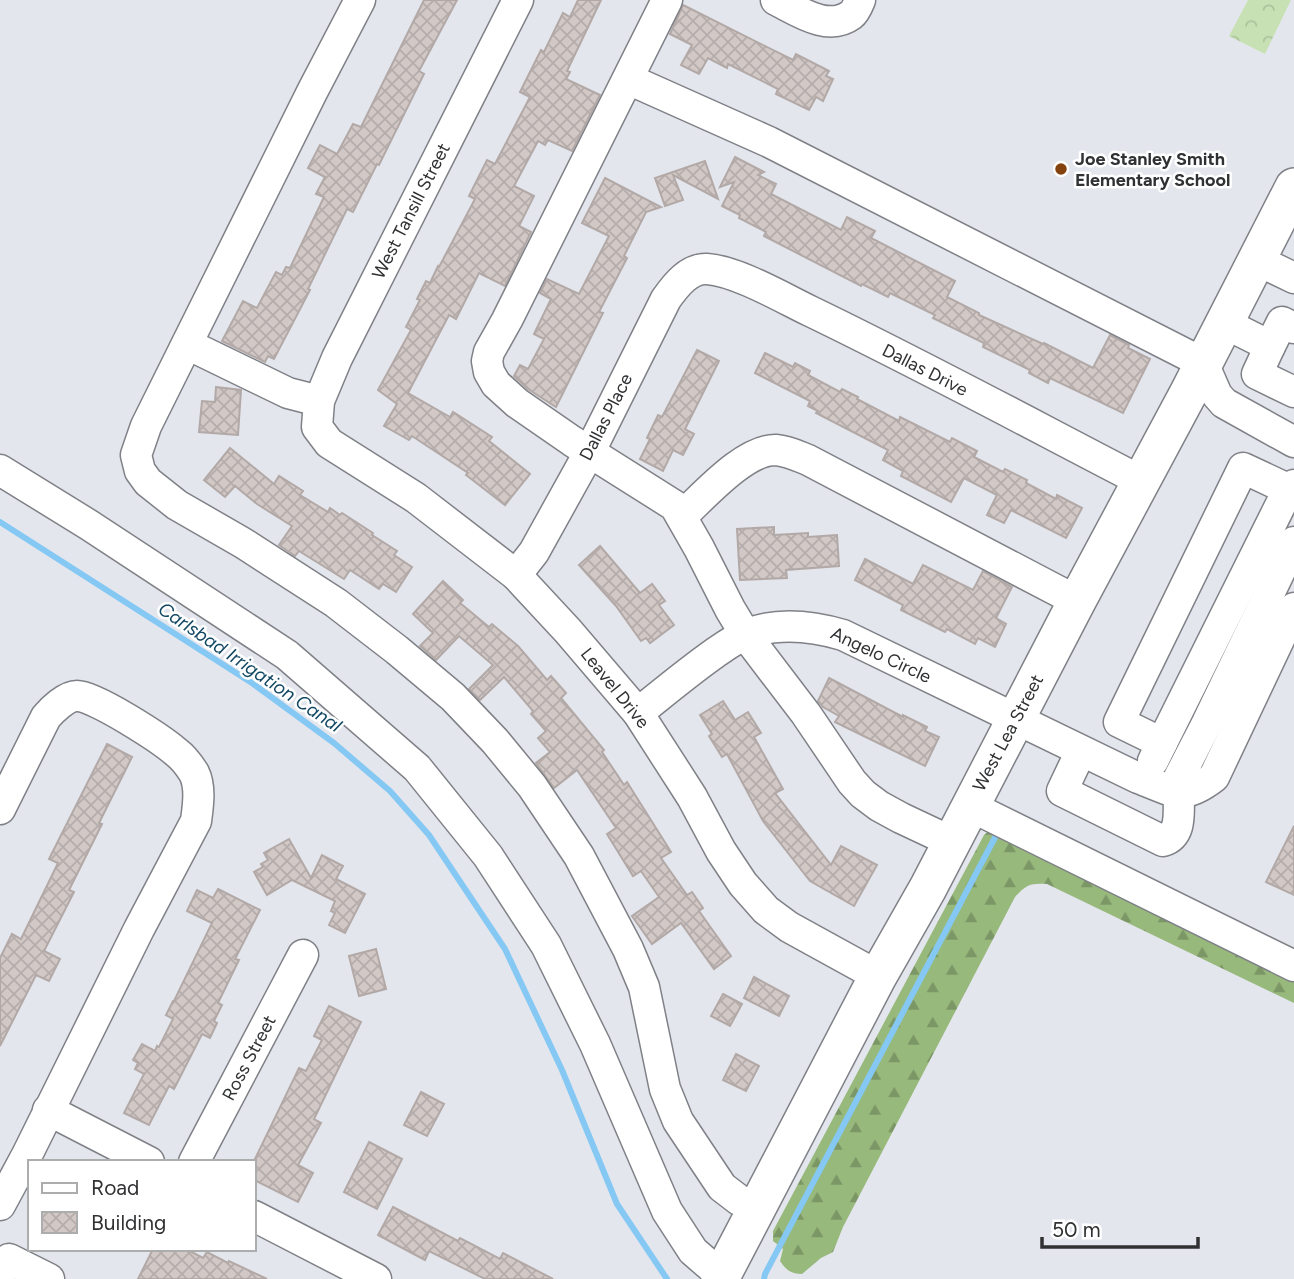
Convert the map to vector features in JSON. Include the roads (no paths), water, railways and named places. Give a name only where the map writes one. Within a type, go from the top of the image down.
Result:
[{"type":"main road","name":"West Lea Street","points":[[721,1277],[1289,204]]},
{"type":"street","points":[[360,0],[146,426],[136,455],[141,471],[148,482],[177,505],[243,543],[336,603],[453,697],[495,741],[532,786],[579,856],[628,949],[645,987],[664,1089],[678,1121],[722,1187],[739,1200],[758,1208]]},
{"type":"street","name":"West Tansill Street","points":[[318,414],[337,358],[518,0]]},
{"type":"street","points":[[667,0],[489,352],[489,372],[496,384],[528,410],[675,506],[745,634],[806,714],[852,782],[863,794],[901,818],[953,842]]},
{"type":"street","points":[[776,0],[821,20],[836,21],[857,7]]},
{"type":"street","points":[[628,79],[769,142],[1203,363],[1217,395],[1224,403],[1294,442]]},
{"type":"street","points":[[1257,260],[1294,278]]},
{"type":"street","name":"Dallas Place","points":[[516,575],[534,552],[590,451],[666,299],[686,276],[705,269]]},
{"type":"street","name":"Dallas Drive","points":[[705,269],[736,276],[826,319],[1142,481]]},
{"type":"street","points":[[1294,328],[1282,322],[1256,374],[1294,392]]},
{"type":"street","points":[[1224,323],[1270,346]]},
{"type":"street","points":[[187,344],[288,393],[318,414]]},
{"type":"street","name":"Leavel Drive","points":[[318,414],[329,443],[416,498],[516,575],[568,631],[638,713],[692,797],[728,862],[766,910],[789,927],[878,976]]},
{"type":"street","points":[[682,516],[737,465],[760,453],[774,450],[788,452],[1077,601]]},
{"type":"street","points":[[1162,743],[1119,722],[1243,468],[1293,493]]},
{"type":"street","points":[[0,470],[89,524],[287,655],[417,768],[488,856],[546,945],[595,1045],[667,1211],[693,1251],[721,1277]]},
{"type":"street","points":[[1081,751],[1062,792],[1163,841],[1171,839],[1177,832],[1163,787],[1162,743],[1281,504],[1293,493]]},
{"type":"street","points":[[1163,787],[1285,528],[1293,493]]},
{"type":"street","points":[[1163,787],[1207,723],[1294,542]]},
{"type":"street","points":[[1163,787],[1186,793],[1199,789],[1214,777],[1294,608]]},
{"type":"street","name":"Angelo Circle","points":[[638,713],[704,661],[745,634],[790,626],[822,629],[843,635],[1081,751],[1163,787]]},
{"type":"street","points":[[0,809],[46,718],[51,711],[77,696],[92,700],[177,752],[188,762],[195,775],[198,806],[196,821],[0,1205]]},
{"type":"street","points":[[970,806],[1294,966]]},
{"type":"street","name":"Ross Street","points":[[195,1160],[303,955]]},
{"type":"street","points":[[48,1110],[145,1160]]},
{"type":"street","points":[[256,1217],[376,1279]]},
{"type":"street","points":[[0,1274],[9,1259],[49,1279]]},
{"type":"waterway","name":"Carlsbad Irrigation Canal","points":[[0,522],[252,683],[334,743],[390,791],[429,835],[505,949],[562,1070],[617,1204],[667,1279]]},
{"type":"waterway","points":[[764,1279],[1000,828]]},
{"type":"place","name":"Joe Stanley Smith Elementary School","points":[[1061,169]]}]
